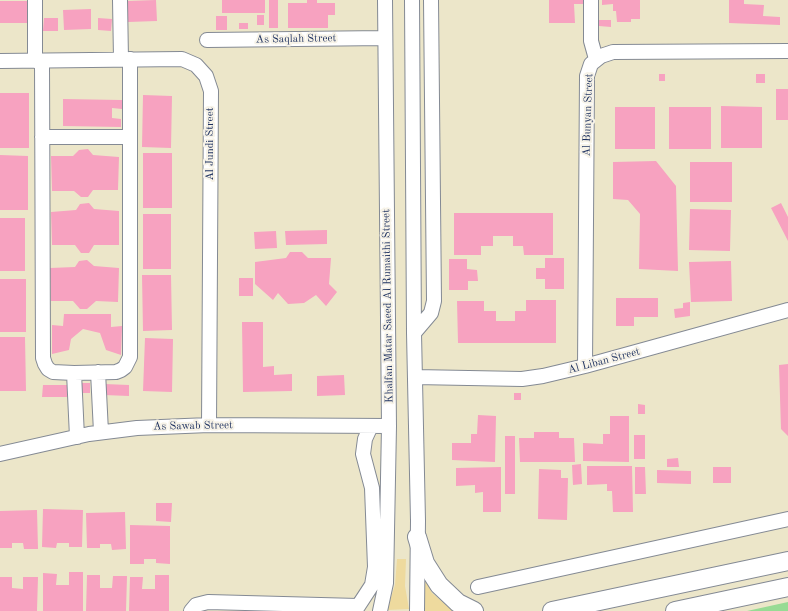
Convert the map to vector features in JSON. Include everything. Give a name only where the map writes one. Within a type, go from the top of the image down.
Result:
[{"type":"main road","points":[[417,537],[425,563],[439,585],[458,603],[474,611]]},
{"type":"main road","points":[[552,611],[788,561]]},
{"type":"main road","points":[[678,611],[788,587]]},
{"type":"street","points":[[35,0],[42,136],[43,358],[48,369],[53,372],[74,373],[116,372],[121,370],[128,362],[130,357],[130,137],[120,0]]},
{"type":"street","name":"Khalfan Matar Saeed Al Rumaithi Street","points":[[380,611],[386,583],[389,426],[385,0]]},
{"type":"street","points":[[412,0],[414,333],[418,521],[417,611]]},
{"type":"street","points":[[414,333],[431,313],[434,301],[431,0]]},
{"type":"street","points":[[591,0],[591,41],[596,59]]},
{"type":"street","name":"As Saqlah Street","points":[[207,40],[385,38]]},
{"type":"street","name":"Al Bunyan Street","points":[[585,366],[588,70],[596,59],[613,52],[788,51]]},
{"type":"street","name":"Al Jundi Street","points":[[0,61],[182,59],[190,61],[201,69],[206,76],[211,91],[209,425]]},
{"type":"street","points":[[42,136],[130,137]]},
{"type":"street","name":"Al Liban Street","points":[[415,377],[522,379],[543,376],[585,366],[788,310]]},
{"type":"street","points":[[98,372],[101,432]]},
{"type":"street","points":[[74,373],[77,437]]},
{"type":"street","name":"As Sawab Street","points":[[0,454],[101,432],[137,428],[209,425],[389,426]]},
{"type":"street","points":[[191,611],[196,605],[208,602],[356,608],[372,585],[375,567],[372,488],[363,454],[365,439],[371,426]]},
{"type":"street","points":[[478,587],[788,519]]},
{"type":"green space","points":[[788,602],[788,611],[747,611]]},
{"type":"sand","points":[[397,559],[406,559],[405,586],[409,609],[387,610],[395,585]]},
{"type":"sand","points":[[420,570],[432,593],[453,611],[422,611]]},
{"type":"building","points":[[156,0],[157,21],[128,22],[127,1]]},
{"type":"building","points":[[222,0],[265,0],[265,13],[222,13]]},
{"type":"building","points":[[269,0],[278,0],[278,28],[269,28]]},
{"type":"building","points":[[307,0],[317,0],[317,3],[335,3],[335,15],[328,15],[328,28],[288,28],[288,3],[307,3]]},
{"type":"building","points":[[549,0],[587,0],[587,4],[574,4],[575,23],[549,23]]},
{"type":"building","points":[[602,0],[640,0],[640,19],[631,19],[631,22],[617,22],[616,11],[613,11],[613,4],[602,5]]},
{"type":"building","points":[[729,0],[744,0],[744,4],[764,5],[763,16],[780,17],[780,25],[729,23]]},
{"type":"building","points":[[0,1],[27,1],[27,23],[0,23]]},
{"type":"building","points":[[91,9],[91,29],[64,30],[63,10]]},
{"type":"building","points":[[257,15],[264,15],[264,25],[257,25]]},
{"type":"building","points":[[216,16],[227,16],[227,30],[216,30]]},
{"type":"building","points":[[44,18],[58,18],[58,31],[43,31]]},
{"type":"building","points":[[98,18],[112,19],[111,31],[98,30]]},
{"type":"building","points":[[599,20],[611,20],[611,27],[599,26]]},
{"type":"building","points":[[239,23],[248,23],[248,29],[239,29]]},
{"type":"building","points":[[659,74],[665,74],[665,81],[659,81]]},
{"type":"building","points":[[756,74],[765,74],[765,83],[756,83]]},
{"type":"building","points":[[776,89],[788,89],[788,120],[776,120]]},
{"type":"building","points":[[0,93],[29,93],[29,148],[0,148]]},
{"type":"building","points":[[143,95],[172,96],[171,148],[142,147]]},
{"type":"building","points":[[63,99],[122,100],[122,109],[112,108],[112,118],[121,119],[121,127],[63,126]]},
{"type":"building","points":[[721,106],[762,107],[762,148],[721,148]]},
{"type":"building","points":[[615,107],[655,107],[655,149],[615,149]]},
{"type":"building","points":[[669,107],[711,107],[711,149],[669,149]]},
{"type":"building","points":[[88,149],[93,155],[119,157],[118,190],[93,190],[88,197],[81,197],[74,191],[52,191],[51,156],[73,156],[79,150]]},
{"type":"building","points":[[143,153],[172,153],[172,208],[143,208]]},
{"type":"building","points":[[0,155],[28,156],[28,210],[0,210]]},
{"type":"building","points":[[656,161],[676,186],[678,271],[639,269],[640,214],[628,200],[613,199],[613,162]]},
{"type":"building","points":[[690,162],[732,162],[732,202],[690,202]]},
{"type":"building","points":[[89,203],[94,209],[119,211],[119,245],[94,245],[89,253],[81,253],[75,245],[52,245],[51,212],[76,210],[80,204]]},
{"type":"building","points":[[781,203],[788,217],[788,241],[771,208]]},
{"type":"building","points":[[690,209],[731,210],[730,251],[689,250]]},
{"type":"building","points":[[454,213],[553,213],[553,255],[524,255],[523,246],[513,246],[513,236],[493,236],[493,246],[481,246],[481,255],[454,255]]},
{"type":"building","points":[[143,214],[171,214],[171,269],[143,269]]},
{"type":"building","points":[[0,218],[25,218],[25,271],[0,271]]},
{"type":"building","points":[[327,230],[327,244],[286,245],[285,231]]},
{"type":"building","points":[[276,231],[277,248],[255,249],[254,232]]},
{"type":"building","points":[[290,252],[302,252],[308,258],[331,258],[329,284],[337,292],[326,306],[316,295],[304,303],[288,304],[278,293],[273,300],[255,284],[255,262],[286,258]]},
{"type":"building","points":[[545,258],[564,258],[564,289],[545,289],[545,279],[536,279],[536,268],[545,268]]},
{"type":"building","points":[[449,259],[467,259],[467,269],[477,270],[478,281],[468,281],[468,290],[449,290]]},
{"type":"building","points":[[87,260],[94,266],[119,268],[118,302],[96,301],[87,309],[80,309],[73,301],[51,301],[50,268],[75,267],[79,261]]},
{"type":"building","points":[[731,261],[732,301],[691,302],[689,262]]},
{"type":"building","points":[[142,275],[171,275],[172,330],[143,331]]},
{"type":"building","points":[[239,278],[253,278],[253,296],[239,296]]},
{"type":"building","points":[[0,279],[26,279],[26,332],[0,332]]},
{"type":"building","points":[[616,298],[658,298],[658,317],[634,317],[634,326],[616,326]]},
{"type":"building","points":[[526,300],[556,300],[556,343],[458,343],[457,301],[484,301],[484,311],[496,311],[496,321],[515,321],[515,311],[526,311]]},
{"type":"building","points":[[690,302],[690,316],[675,318],[674,309],[683,308],[683,303]]},
{"type":"building","points":[[64,314],[111,314],[111,327],[122,326],[121,355],[106,350],[100,333],[83,329],[71,339],[69,350],[52,354],[52,325],[63,326]]},
{"type":"building","points":[[242,322],[263,322],[263,367],[274,366],[274,375],[292,374],[292,391],[243,392]]},
{"type":"building","points":[[0,337],[25,337],[26,391],[0,391]]},
{"type":"building","points":[[145,338],[173,339],[172,392],[143,391]]},
{"type":"building","points":[[788,364],[788,436],[781,429],[779,365]]},
{"type":"building","points":[[344,375],[345,395],[317,396],[317,376]]},
{"type":"building","points":[[82,383],[90,383],[90,393],[82,393]]},
{"type":"building","points":[[104,384],[129,385],[129,396],[104,395]]},
{"type":"building","points":[[43,385],[67,385],[67,397],[42,397]]},
{"type":"building","points":[[514,393],[521,393],[521,400],[514,400]]},
{"type":"building","points":[[638,404],[645,405],[645,414],[638,414]]},
{"type":"building","points":[[478,415],[496,416],[495,462],[452,460],[452,443],[471,443],[471,434],[477,434]]},
{"type":"building","points":[[610,416],[629,416],[629,462],[583,461],[583,443],[603,444],[603,434],[610,434]]},
{"type":"building","points":[[534,432],[559,432],[559,438],[574,438],[575,462],[520,462],[519,438],[534,438]]},
{"type":"building","points":[[634,435],[645,435],[645,459],[634,459]]},
{"type":"building","points":[[505,436],[515,436],[515,494],[505,494]]},
{"type":"building","points":[[678,458],[679,467],[667,467],[667,459]]},
{"type":"building","points":[[581,464],[582,484],[573,485],[572,465]]},
{"type":"building","points":[[587,466],[632,466],[633,512],[613,512],[612,491],[607,491],[607,484],[587,485]]},
{"type":"building","points":[[501,467],[501,512],[483,512],[483,492],[475,493],[475,485],[456,486],[456,468]]},
{"type":"building","points":[[635,467],[645,467],[646,494],[635,494]]},
{"type":"building","points":[[713,467],[731,467],[731,483],[713,483]]},
{"type":"building","points":[[539,469],[561,470],[561,478],[568,478],[567,520],[538,519]]},
{"type":"building","points":[[657,470],[691,471],[691,484],[657,483]]},
{"type":"building","points":[[156,503],[172,503],[171,522],[156,521]]},
{"type":"building","points":[[43,509],[83,510],[82,547],[69,547],[69,543],[57,543],[56,548],[42,547]]},
{"type":"building","points":[[37,510],[38,549],[24,549],[23,543],[12,543],[12,548],[0,548],[0,511]]},
{"type":"building","points":[[125,512],[126,549],[112,550],[111,544],[100,544],[100,548],[87,548],[86,513]]},
{"type":"building","points":[[130,525],[170,526],[170,564],[156,563],[156,559],[144,559],[144,564],[130,564]]},
{"type":"building","points":[[69,572],[83,572],[83,611],[43,611],[43,573],[57,574],[56,585],[69,585]]},
{"type":"building","points":[[87,575],[100,575],[100,588],[112,588],[113,576],[127,576],[126,611],[86,611]]},
{"type":"building","points":[[155,575],[169,575],[169,611],[129,611],[130,577],[143,577],[142,589],[155,589]]},
{"type":"building","points":[[0,577],[12,577],[12,588],[23,589],[23,577],[38,577],[37,611],[0,611]]}]
